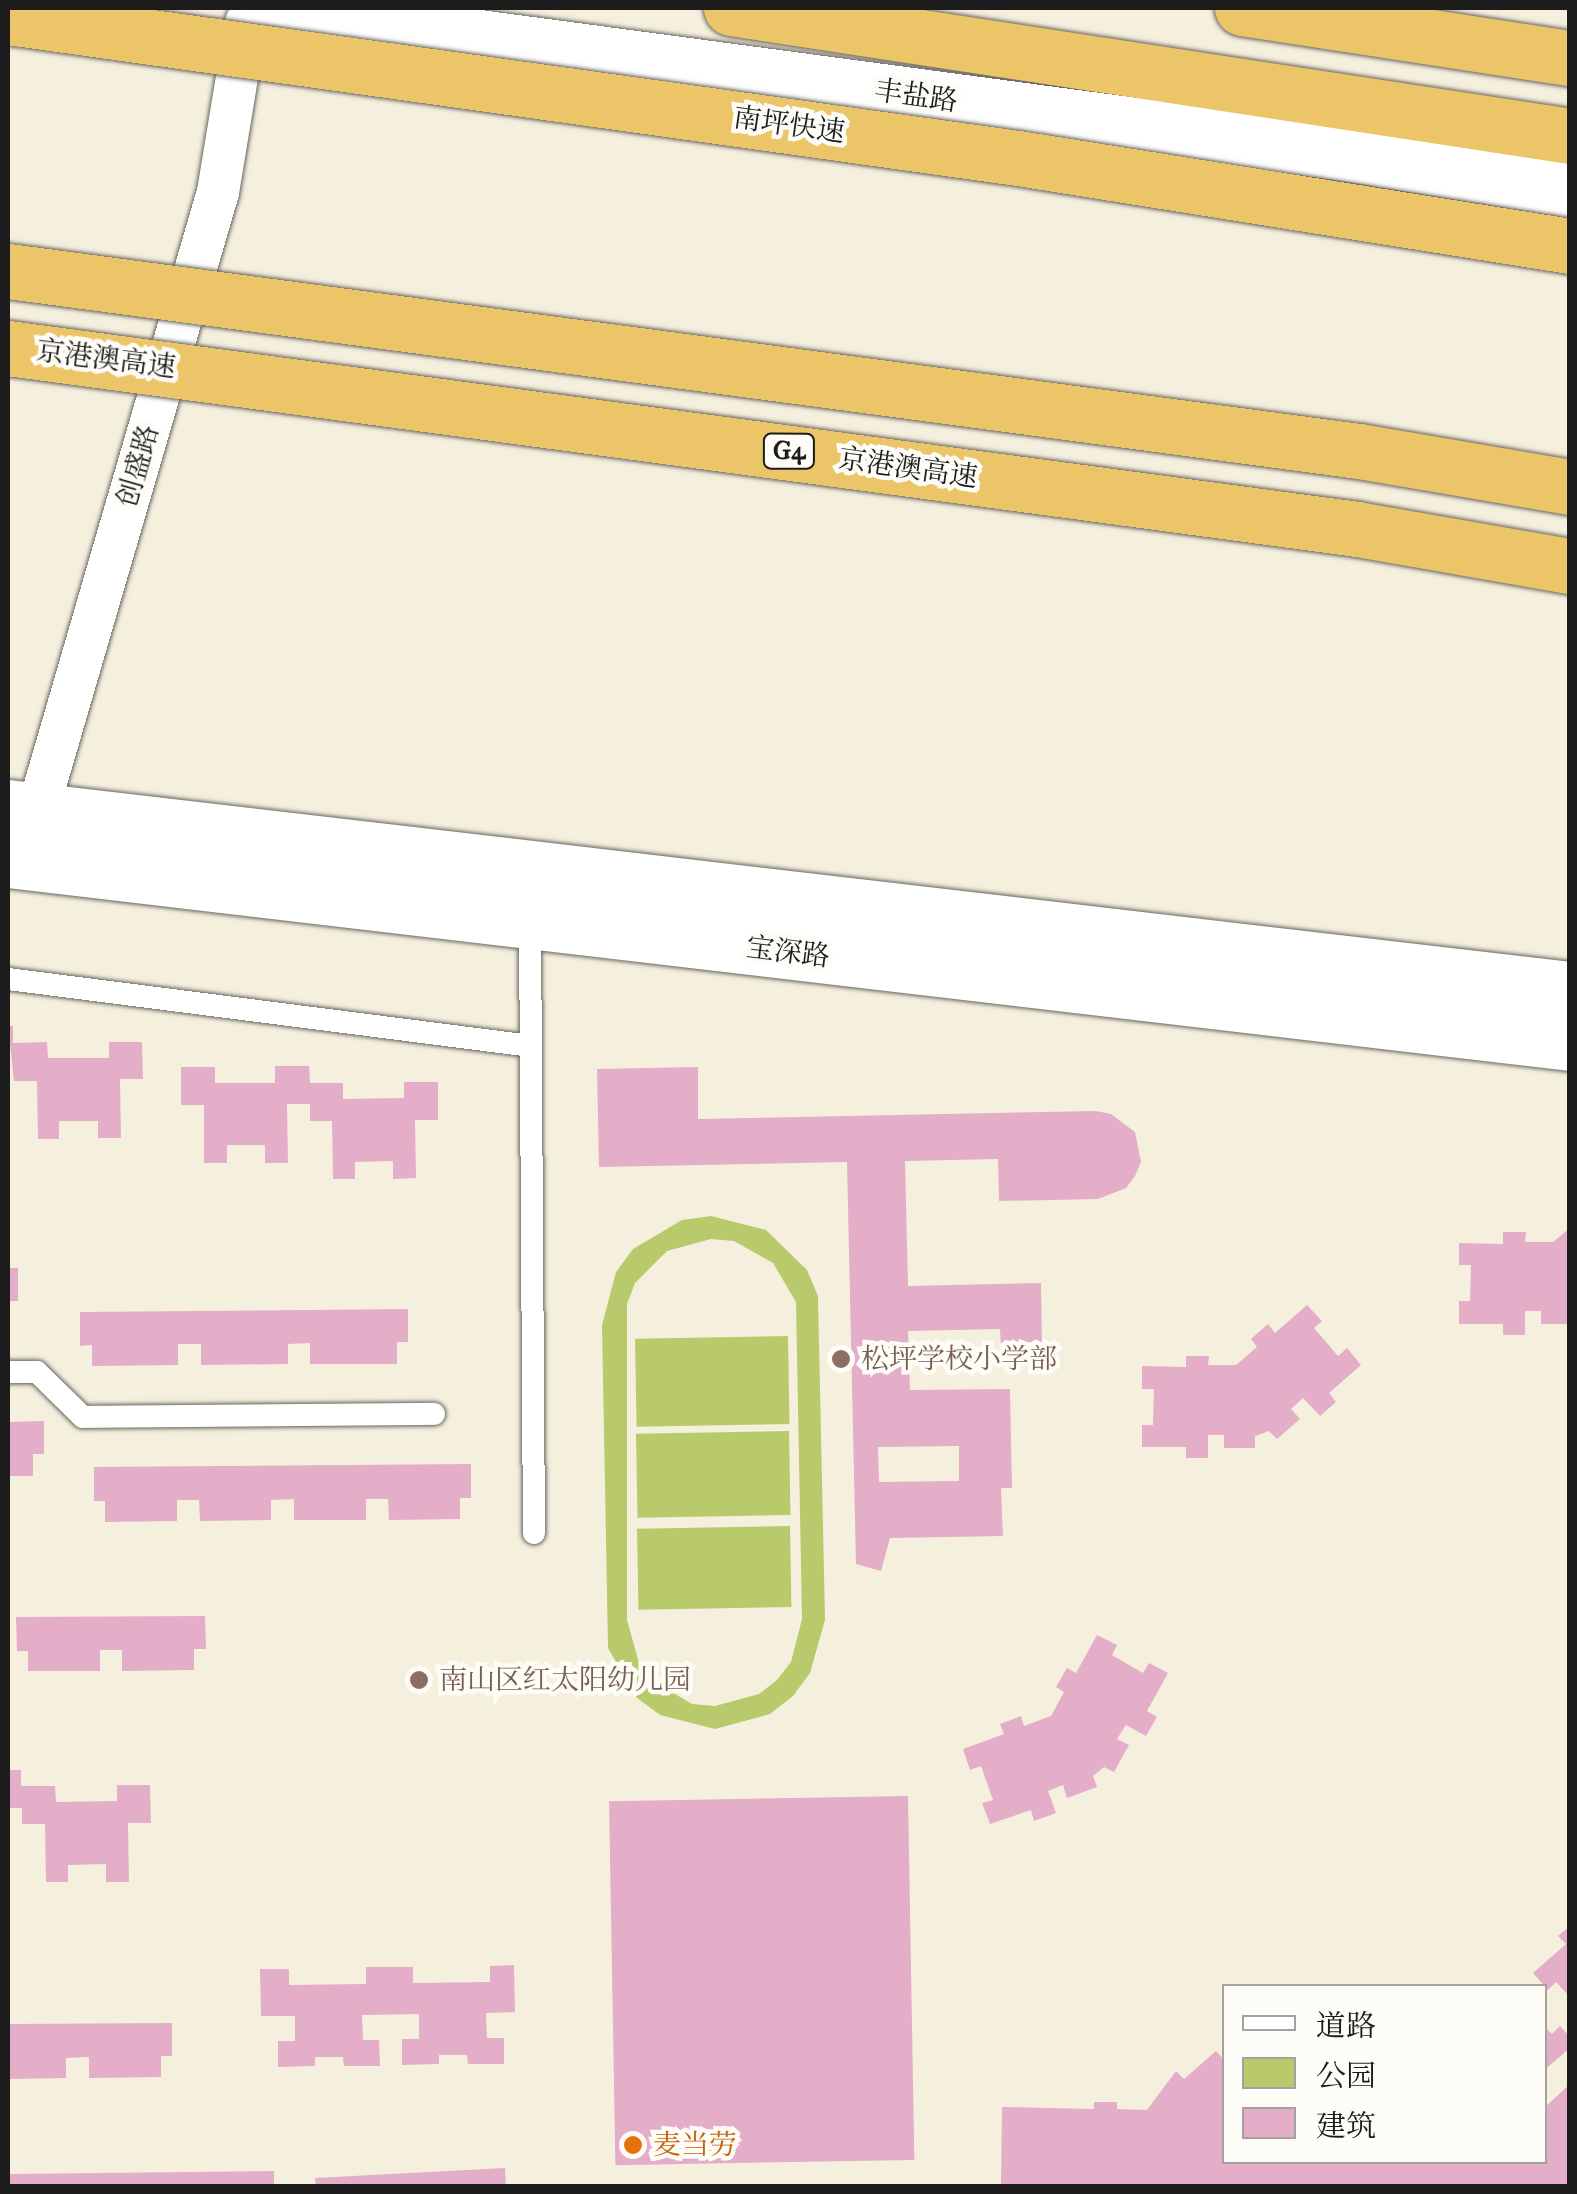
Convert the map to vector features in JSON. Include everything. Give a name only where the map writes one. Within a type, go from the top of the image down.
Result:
[{"type":"highway","points":[[731,8],[1570,136]]},
{"type":"highway","points":[[1242,8],[1570,58]]},
{"type":"highway","name":"南坪快速","points":[[8,17],[1018,158],[1570,246]]},
{"type":"highway","points":[[8,271],[1340,449],[1570,487]]},
{"type":"highway","name":"京港澳高速","points":[[8,348],[1318,524],[1570,566]]},
{"type":"street","name":"创盛路","points":[[19,835],[218,192],[248,8]]},
{"type":"street","name":"丰盐路","points":[[262,8],[1298,147],[1570,190]]},
{"type":"street","name":"宝深路","points":[[19,835],[529,895],[1570,1043]]},
{"type":"street","name":"宝深路","points":[[529,895],[1570,989]]},
{"type":"lane","points":[[529,895],[534,1533]]},
{"type":"lane","points":[[8,978],[531,1046]]},
{"type":"lane","points":[[8,1372],[37,1372],[83,1417],[434,1414]]},
{"type":"green space","points":[[711,1216],[766,1230],[807,1270],[818,1296],[825,1620],[810,1673],[793,1696],[770,1714],[715,1729],[660,1715],[637,1698],[608,1648],[602,1325],[616,1272],[633,1249],[682,1220]],"holes":[[[711,1239],[734,1241],[773,1263],[796,1302],[802,1619],[791,1662],[777,1680],[759,1694],[715,1706],[692,1704],[653,1681],[639,1663],[627,1620],[627,1304],[635,1283],[667,1251]]]},
{"type":"green space","points":[[788,1336],[790,1424],[637,1427],[635,1339]]},
{"type":"green space","points":[[789,1431],[790,1515],[637,1518],[636,1434]]},
{"type":"green space","points":[[790,1526],[791,1607],[638,1610],[637,1529]]},
{"type":"building","points":[[8,1026],[13,1026],[13,1043],[47,1042],[48,1058],[109,1058],[109,1042],[142,1042],[143,1079],[120,1079],[121,1138],[98,1138],[98,1121],[59,1121],[59,1139],[38,1139],[37,1081],[14,1081]]},
{"type":"building","points":[[275,1066],[309,1066],[310,1083],[343,1083],[343,1099],[404,1098],[404,1082],[438,1082],[438,1120],[415,1120],[416,1178],[393,1179],[393,1161],[355,1162],[355,1179],[333,1179],[332,1121],[310,1121],[310,1104],[287,1104],[288,1163],[265,1163],[265,1145],[227,1145],[227,1163],[204,1163],[204,1105],[181,1105],[181,1067],[215,1067],[215,1083],[275,1083]]},
{"type":"building","points":[[698,1067],[698,1119],[1096,1111],[1111,1114],[1135,1132],[1141,1162],[1135,1176],[1126,1188],[1098,1199],[999,1201],[998,1159],[905,1161],[908,1286],[1041,1283],[1042,1348],[1001,1349],[1000,1329],[908,1331],[910,1390],[1010,1389],[1012,1488],[1001,1488],[1003,1536],[890,1538],[881,1571],[856,1564],[847,1162],[599,1167],[597,1069]],"holes":[[[959,1446],[959,1481],[879,1482],[878,1447]]]},
{"type":"building","points":[[1570,1228],[1570,1324],[1541,1324],[1541,1311],[1525,1311],[1525,1335],[1503,1335],[1503,1324],[1459,1324],[1459,1301],[1470,1301],[1471,1265],[1459,1265],[1459,1243],[1503,1244],[1503,1232],[1526,1232],[1525,1242],[1553,1242]]},
{"type":"building","points":[[8,1268],[18,1268],[18,1301],[8,1301]]},
{"type":"building","points":[[1307,1305],[1322,1321],[1314,1328],[1338,1356],[1347,1348],[1361,1365],[1329,1393],[1336,1402],[1320,1416],[1303,1398],[1291,1409],[1300,1419],[1277,1439],[1269,1431],[1255,1436],[1255,1448],[1224,1448],[1224,1435],[1208,1435],[1208,1458],[1186,1458],[1186,1447],[1142,1447],[1142,1425],[1153,1425],[1154,1389],[1142,1389],[1142,1366],[1186,1367],[1186,1356],[1209,1356],[1208,1365],[1236,1365],[1257,1347],[1251,1339],[1268,1324],[1275,1333]]},
{"type":"building","points":[[408,1309],[408,1342],[397,1342],[397,1364],[310,1364],[310,1343],[288,1344],[288,1364],[201,1365],[201,1344],[178,1344],[178,1365],[92,1366],[92,1345],[80,1346],[80,1312]]},
{"type":"building","points":[[44,1421],[44,1454],[33,1454],[33,1476],[8,1476],[8,1422]]},
{"type":"building","points":[[471,1464],[471,1498],[460,1498],[460,1519],[389,1520],[388,1499],[366,1499],[366,1520],[294,1520],[294,1499],[271,1500],[271,1520],[200,1521],[199,1500],[177,1500],[177,1521],[105,1522],[105,1501],[94,1501],[94,1467]]},
{"type":"building","points":[[205,1616],[206,1649],[194,1649],[194,1670],[122,1671],[122,1650],[100,1650],[100,1671],[28,1671],[28,1651],[17,1651],[16,1617]]},
{"type":"building","points":[[1097,1635],[1117,1645],[1112,1655],[1143,1673],[1149,1663],[1168,1673],[1147,1711],[1157,1717],[1146,1736],[1126,1725],[1117,1739],[1129,1745],[1114,1772],[1104,1767],[1093,1776],[1097,1787],[1067,1798],[1063,1785],[1048,1791],[1056,1813],[1034,1821],[1031,1810],[990,1824],[982,1803],[993,1800],[981,1766],[970,1770],[963,1749],[1004,1734],[1000,1724],[1021,1716],[1024,1726],[1051,1716],[1064,1692],[1056,1687],[1067,1668],[1076,1673]]},
{"type":"building","points":[[8,1770],[21,1770],[21,1786],[55,1786],[56,1802],[117,1801],[117,1785],[150,1785],[151,1823],[128,1823],[129,1882],[106,1882],[106,1864],[68,1865],[68,1882],[46,1882],[45,1824],[22,1824],[22,1808],[8,1808]]},
{"type":"building","points":[[908,1796],[914,2160],[615,2165],[609,1801]]},
{"type":"building","points":[[1570,1926],[1570,1997],[1556,1982],[1548,1990],[1547,1984],[1533,1973],[1566,1944],[1558,1936]]},
{"type":"building","points":[[514,1965],[515,2012],[486,2013],[487,2038],[504,2038],[504,2064],[468,2064],[467,2055],[439,2055],[439,2064],[402,2065],[402,2039],[419,2039],[419,2014],[362,2015],[363,2040],[379,2040],[380,2066],[344,2066],[343,2057],[315,2057],[315,2066],[278,2067],[278,2041],[295,2041],[295,2016],[261,2016],[260,1969],[289,1969],[289,1985],[366,1984],[366,1967],[413,1967],[413,1983],[490,1982],[490,1966]]},
{"type":"building","points":[[172,2023],[172,2056],[161,2056],[161,2077],[89,2078],[89,2057],[66,2058],[66,2078],[8,2079],[8,2024]]},
{"type":"building","points":[[1560,2026],[1570,2037],[1570,2048],[1547,2067],[1547,2029],[1552,2034]]},
{"type":"building","points":[[1216,2051],[1222,2058],[1222,2164],[1547,2164],[1547,2105],[1570,2084],[1570,2186],[1001,2186],[1002,2107],[1094,2109],[1094,2102],[1117,2102],[1117,2109],[1147,2110],[1176,2071],[1184,2079]]},
{"type":"building","points":[[505,2168],[506,2186],[316,2186],[315,2178]]},
{"type":"building","points":[[274,2171],[274,2186],[8,2186],[8,2174]]},
{"type":"place","name":"松坪学校小学部","points":[[841,1359]]},
{"type":"place","name":"南山区红太阳幼儿园","points":[[419,1680]]},
{"type":"place","name":"麦当劳","points":[[633,2145]]}]
